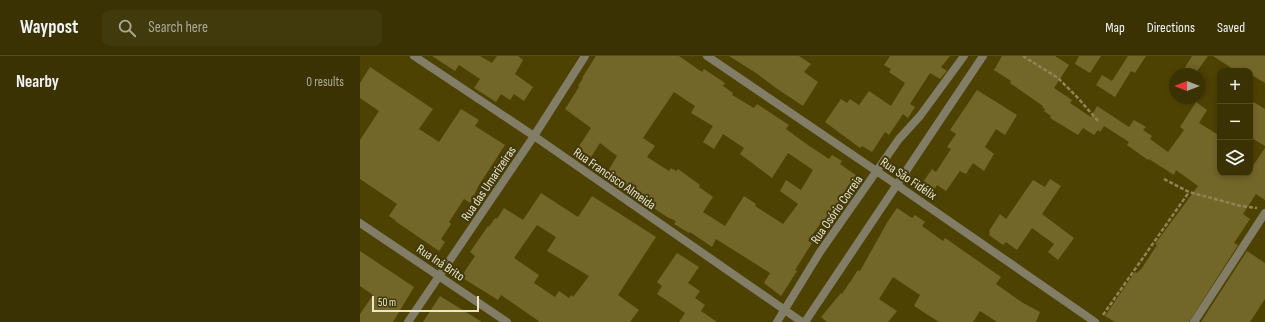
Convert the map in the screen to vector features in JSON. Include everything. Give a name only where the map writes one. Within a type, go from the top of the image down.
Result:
[{"type":"street","name":"Rua Francisco Almeida","points":[[414,56],[534,136],[803,322]]},
{"type":"street","name":"Rua das Umarizeiras","points":[[408,322],[534,136],[586,56]]},
{"type":"street","name":"Rua São Fidélix","points":[[707,56],[877,171],[1095,322]]},
{"type":"street","name":"Rua Osório Correia","points":[[777,322],[820,252],[899,138],[920,116],[964,56]]},
{"type":"street","points":[[803,322],[983,56]]},
{"type":"street","points":[[1194,322],[1262,210]]},
{"type":"street","name":"Rua Iná Brito","points":[[360,223],[507,322]]},
{"type":"path","points":[[1022,56],[1058,78],[1098,121]]},
{"type":"path","points":[[1164,179],[1189,192],[1262,210]]},
{"type":"path","points":[[1103,316],[1189,192]]},
{"type":"building","points":[[432,56],[480,56],[492,63],[497,56],[518,56],[523,60],[515,74],[533,87],[524,101],[514,94],[510,100],[501,94],[496,102],[474,88],[480,79],[459,65],[455,71]]},
{"type":"building","points":[[596,56],[679,56],[702,72],[704,69],[725,83],[723,86],[733,93],[732,95],[754,108],[757,104],[789,125],[786,129],[829,159],[832,155],[842,161],[840,164],[857,176],[841,200],[828,224],[823,220],[808,241],[812,243],[781,296],[764,283],[770,273],[716,239],[712,247],[690,232],[689,233],[674,224],[676,221],[667,217],[608,177],[611,172],[608,171],[617,156],[600,143],[591,157],[578,148],[591,128],[565,109],[579,87],[578,86]],"holes":[[[674,92],[695,106],[691,113],[713,126],[703,142],[714,149],[723,134],[744,148],[740,154],[772,178],[788,153],[813,170],[801,190],[786,180],[780,191],[798,204],[783,224],[755,206],[756,204],[744,196],[725,226],[703,212],[713,197],[699,187],[700,185],[678,169],[676,171],[671,168],[669,171],[647,157],[655,146],[643,138]]]},
{"type":"building","points":[[729,56],[799,56],[811,64],[804,72],[818,82],[803,106]]},
{"type":"building","points":[[890,56],[950,56],[941,67],[947,71],[940,79],[930,73],[910,104],[915,107],[908,118],[903,114],[889,135],[885,132],[872,152],[862,146],[860,148],[825,122],[841,99],[847,103],[850,99],[859,105],[869,91],[891,106],[905,83],[889,72],[891,69],[884,65]]},
{"type":"building","points":[[1002,56],[1055,56],[1069,65],[1054,88],[1072,100],[1070,103],[1091,117],[1097,106],[1129,127],[1134,120],[1146,127],[1143,130],[1152,136],[1150,139],[1168,152],[1184,130],[1180,127],[1195,104],[1199,104],[1207,110],[1199,123],[1217,134],[1217,176],[1253,176],[1253,166],[1265,148],[1265,200],[1256,194],[1243,214],[1250,219],[1234,243],[1238,245],[1189,322],[1115,322],[1105,316],[1135,272],[1137,273],[1142,268],[1157,245],[1155,244],[1198,186],[1176,170],[1174,175],[1149,159],[1148,160],[1127,145],[1129,142],[1104,126],[1100,132],[1098,130],[1094,135],[1083,128],[1078,135],[1050,118],[1051,116],[1044,111],[1045,109],[1042,107],[1043,106],[1010,83],[1011,81],[994,70]]},
{"type":"building","points":[[1079,56],[1101,56],[1090,73],[1075,64]]},
{"type":"building","points":[[1128,56],[1146,56],[1135,73],[1131,71],[1115,97],[1096,85],[1102,75],[1112,81]]},
{"type":"building","points":[[1192,56],[1208,56],[1199,68],[1185,68]]},
{"type":"building","points":[[1213,56],[1265,56],[1265,83],[1253,76],[1253,68],[1231,68]]},
{"type":"building","points":[[370,67],[433,109],[419,129],[439,142],[461,109],[479,120],[475,126],[505,145],[479,185],[470,203],[464,199],[449,222],[451,224],[441,239],[445,242],[439,251],[389,216],[397,204],[360,179],[360,140],[379,111],[360,98],[360,83]]},
{"type":"building","points":[[977,90],[1017,115],[1005,135],[996,129],[985,147],[994,154],[984,171],[973,163],[966,174],[960,171],[946,191],[937,185],[932,193],[921,185],[932,169],[936,172],[951,149],[947,147],[956,134],[950,130]]},
{"type":"building","points":[[1253,102],[1265,109],[1265,146],[1253,139]]},
{"type":"building","points":[[1050,179],[1061,186],[1042,214],[1074,238],[1058,260],[1048,252],[1054,244],[1032,228],[1017,250],[1006,242],[1003,245],[989,235],[989,231],[1000,214],[1006,219],[1033,180],[1045,187]]},
{"type":"building","points":[[541,193],[578,217],[592,196],[656,237],[618,295],[639,310],[630,322],[540,322],[501,295],[498,300],[461,277],[475,256],[470,252],[488,226],[489,227],[495,218],[497,219],[504,208],[523,220]],"holes":[[[537,225],[556,237],[547,251],[589,276],[573,297],[571,295],[569,298],[559,291],[555,297],[534,283],[539,275],[514,258]]]},
{"type":"building","points":[[897,208],[912,218],[915,215],[925,222],[922,226],[943,241],[945,238],[1001,277],[996,284],[1023,303],[1040,312],[1036,322],[997,322],[980,311],[973,322],[939,322],[914,306],[920,295],[893,277],[879,299],[897,311],[888,322],[827,322],[821,317],[841,293],[842,294],[858,270],[860,271]]},
{"type":"building","points":[[360,251],[414,287],[393,322],[360,322],[360,314],[373,295],[360,286]]},
{"type":"building","points":[[1247,251],[1265,263],[1265,299],[1250,322],[1201,322]]},
{"type":"building","points":[[677,253],[699,267],[688,283],[700,291],[695,298],[705,305],[701,311],[717,322],[679,322],[685,313],[657,294],[662,286],[657,282]]},
{"type":"building","points":[[440,296],[482,322],[423,322]]}]
